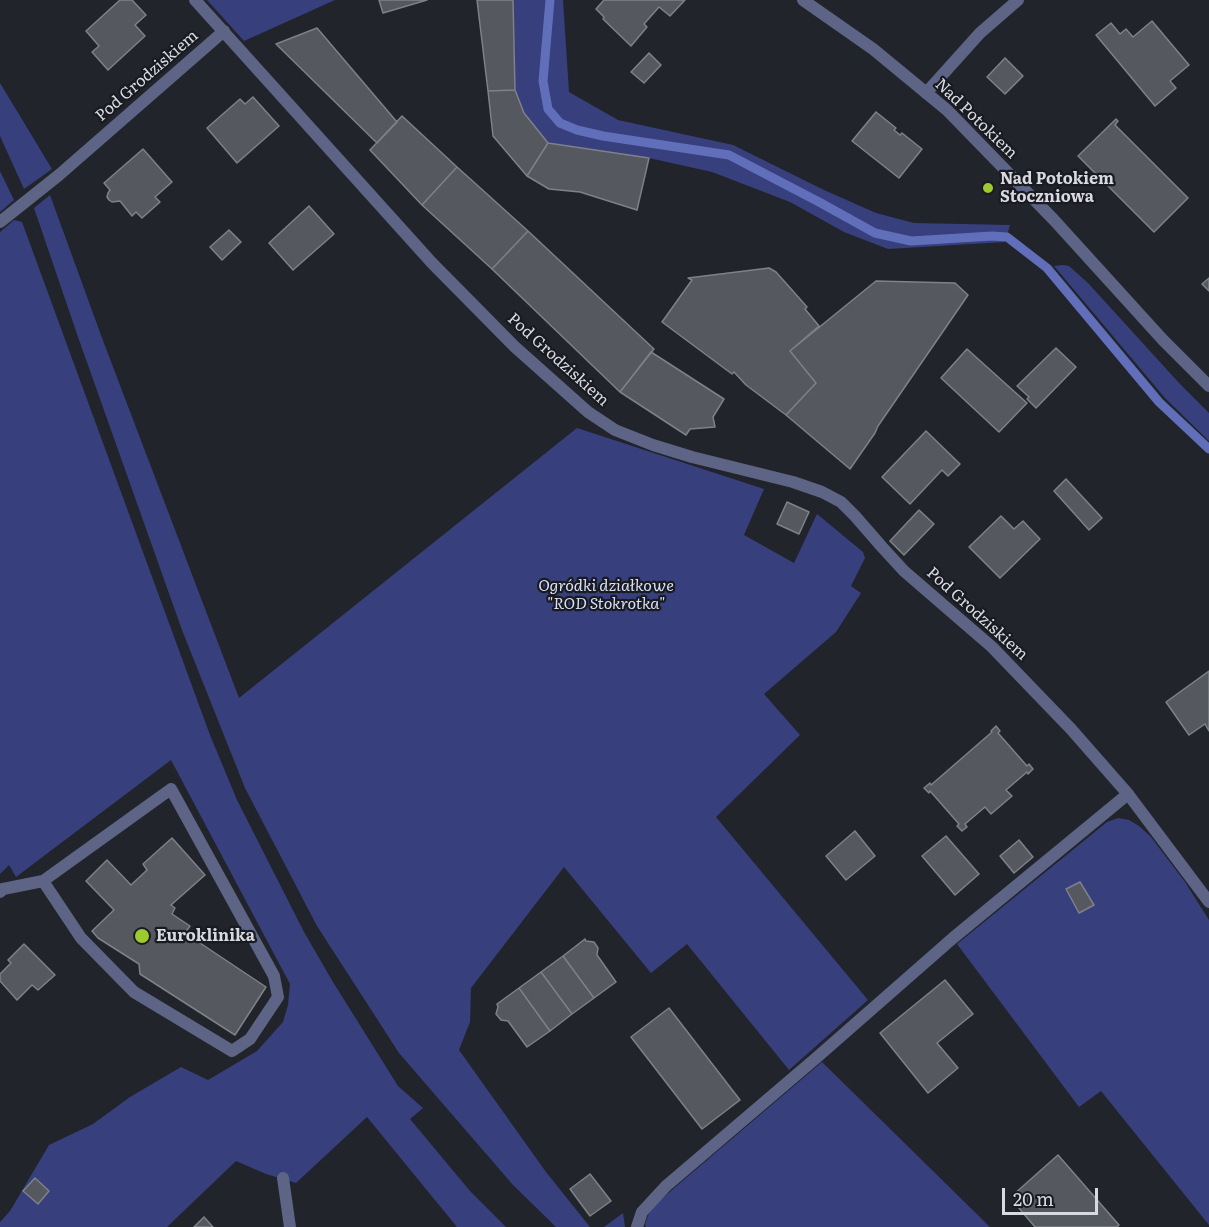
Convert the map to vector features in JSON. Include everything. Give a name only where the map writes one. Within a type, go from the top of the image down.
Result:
[{"type":"street","points":[[195,0],[224,31]]},
{"type":"street","name":"Nad Potokiem","points":[[802,0],[873,49],[967,130],[1054,220],[1162,340],[1208,382]]},
{"type":"street","points":[[926,93],[980,33],[1018,0]]},
{"type":"street","name":"Pod Grodziskiem","points":[[0,222],[59,175],[224,31],[432,263],[515,347],[588,412],[615,430],[653,445],[793,482],[822,492],[841,502],[904,571],[992,646],[1071,729],[1128,794],[1209,902]]},
{"type":"street","points":[[2,890],[43,881],[171,789],[274,976],[278,997],[250,1039],[232,1051],[134,992],[81,938],[43,881]]},
{"type":"street","points":[[638,1227],[642,1212],[666,1186],[953,938],[1128,794]]},
{"type":"street","points":[[283,1178],[290,1227]]},
{"type":"green space","points":[[207,0],[335,0],[244,41]]},
{"type":"green space","points":[[513,0],[563,0],[569,92],[618,120],[733,145],[876,213],[914,223],[1010,225],[1005,242],[888,249],[844,232],[790,202],[712,172],[649,158],[548,143],[524,113],[515,90]]},
{"type":"green space","points":[[0,83],[52,169],[24,189],[0,136]]},
{"type":"green space","points":[[0,171],[14,200],[0,212]]},
{"type":"green space","name":"Ogródki działkowe \"ROD Stokrotka\"","points":[[50,195],[239,698],[577,428],[764,489],[744,535],[794,563],[817,514],[863,552],[865,558],[851,586],[861,593],[836,632],[764,694],[800,735],[716,817],[868,1000],[789,1070],[687,944],[651,973],[564,867],[471,988],[470,1022],[459,1050],[546,1172],[590,1227],[556,1227],[513,1185],[399,1053],[317,926],[245,788],[182,630],[34,208]]},
{"type":"green space","points":[[14,220],[22,222],[210,735],[237,800],[304,932],[333,982],[398,1086],[423,1108],[410,1119],[470,1191],[506,1227],[457,1227],[367,1117],[296,1183],[266,1174],[236,1161],[167,1227],[0,1227],[0,1222],[10,1211],[49,1145],[93,1124],[130,1097],[181,1067],[208,1080],[257,1051],[283,1022],[288,1005],[290,984],[171,760],[16,877],[9,865],[0,874],[0,232]]},
{"type":"green space","points":[[1054,266],[1069,266],[1088,283],[1209,413],[1209,441],[1165,398]]},
{"type":"green space","points":[[1118,818],[1129,820],[1151,837],[1185,882],[1209,920],[1209,1225],[1101,1091],[1079,1107],[957,944],[1107,822]]},
{"type":"green space","points":[[822,1062],[990,1227],[646,1227],[649,1213],[659,1201]]},
{"type":"green space","points":[[623,1213],[625,1227],[604,1227]]},
{"type":"building","points":[[120,0],[132,0],[146,15],[135,25],[145,36],[108,70],[92,52],[99,46],[86,31]]},
{"type":"building","points":[[379,0],[427,0],[383,13]]},
{"type":"building","points":[[477,0],[513,0],[515,90],[488,91]]},
{"type":"building","points":[[604,0],[685,0],[670,16],[659,7],[644,24],[647,27],[631,46],[596,9]]},
{"type":"building","points":[[1152,21],[1189,65],[1170,81],[1176,88],[1155,106],[1096,35],[1111,23],[1120,34],[1126,29],[1133,37]]},
{"type":"building","points":[[317,28],[397,122],[377,143],[276,44]]},
{"type":"building","points":[[649,53],[661,65],[644,83],[631,72]]},
{"type":"building","points":[[1005,58],[1023,76],[1005,94],[987,77]]},
{"type":"building","points":[[515,90],[524,113],[548,143],[527,176],[493,136],[488,91]]},
{"type":"building","points":[[253,97],[279,126],[237,163],[207,128],[240,99],[245,104]]},
{"type":"building","points":[[876,112],[896,128],[894,130],[900,135],[902,133],[922,149],[899,178],[852,141]]},
{"type":"building","points":[[402,116],[457,167],[422,205],[370,150]]},
{"type":"building","points":[[1116,119],[1118,121],[1115,125],[1188,198],[1154,232],[1078,156]]},
{"type":"building","points":[[548,143],[649,158],[637,210],[580,192],[549,189],[527,176]]},
{"type":"building","points":[[143,149],[172,182],[155,197],[160,202],[142,218],[136,212],[132,216],[120,201],[109,200],[107,197],[110,190],[104,183]]},
{"type":"building","points":[[457,167],[528,231],[492,269],[422,205]]},
{"type":"building","points":[[309,206],[334,234],[293,270],[269,243]]},
{"type":"building","points":[[229,230],[241,242],[222,260],[210,247]]},
{"type":"building","points":[[528,231],[654,349],[620,392],[492,269]]},
{"type":"building","points":[[769,268],[776,272],[807,307],[805,309],[819,326],[790,351],[816,383],[786,415],[746,385],[734,372],[732,374],[662,322],[692,280],[688,278]]},
{"type":"building","points":[[1209,278],[1209,291],[1202,284]]},
{"type":"building","points":[[876,281],[955,283],[968,295],[850,469],[786,415],[816,383],[790,351]]},
{"type":"building","points":[[1056,348],[1076,367],[1036,408],[1027,399],[1029,397],[1017,386]]},
{"type":"building","points":[[967,349],[1027,403],[999,432],[941,378]]},
{"type":"building","points":[[651,352],[724,399],[713,417],[715,427],[690,429],[686,435],[620,392]]},
{"type":"building","points":[[926,431],[960,464],[948,476],[942,470],[910,504],[882,477]]},
{"type":"building","points":[[1066,479],[1102,518],[1089,530],[1054,491]]},
{"type":"building","points":[[787,502],[809,512],[799,534],[777,524]]},
{"type":"building","points":[[919,510],[934,524],[904,555],[890,541]]},
{"type":"building","points":[[1001,516],[1014,529],[1023,521],[1040,539],[1000,578],[969,547]]},
{"type":"building","points":[[1209,671],[1209,731],[1205,724],[1189,735],[1166,702]]},
{"type":"building","points":[[996,726],[1000,731],[998,733],[1027,766],[1029,764],[1033,769],[1006,790],[1012,796],[991,814],[985,807],[965,824],[967,827],[962,831],[957,826],[959,824],[930,791],[929,793],[924,788],[930,783],[931,785]]},
{"type":"building","points":[[855,831],[875,856],[846,880],[826,856]]},
{"type":"building","points":[[946,836],[979,874],[955,895],[922,856]]},
{"type":"building","name":"Euroklinika","points":[[172,838],[205,875],[171,905],[175,908],[172,914],[190,926],[185,933],[266,987],[235,1035],[140,974],[139,964],[98,938],[92,931],[114,910],[86,881],[107,860],[131,885],[147,870],[143,864]]},
{"type":"building","points":[[1019,840],[1033,857],[1014,873],[1000,856]]},
{"type":"building","points":[[1080,882],[1094,905],[1079,913],[1066,889]]},
{"type":"building","points":[[585,939],[594,942],[598,948],[597,955],[616,982],[594,998],[563,956]]},
{"type":"building","points":[[24,944],[55,975],[38,990],[32,985],[17,1000],[0,981],[0,974],[11,963],[8,960]]},
{"type":"building","points":[[563,956],[594,998],[572,1014],[541,972]]},
{"type":"building","points":[[541,972],[572,1014],[550,1031],[519,988]]},
{"type":"building","points":[[945,980],[973,1014],[937,1043],[958,1068],[928,1093],[880,1033]]},
{"type":"building","points":[[519,988],[550,1031],[527,1047],[508,1021],[501,1020],[496,1014],[497,1004]]},
{"type":"building","points":[[669,1008],[740,1100],[702,1129],[631,1037]]},
{"type":"building","points":[[1058,1155],[1119,1225],[1117,1227],[1035,1227],[1018,1207],[1021,1204],[1013,1195]]},
{"type":"building","points":[[590,1174],[611,1201],[590,1216],[570,1189]]},
{"type":"building","points":[[35,1178],[49,1191],[38,1204],[23,1191]]},
{"type":"building","points":[[204,1217],[213,1227],[194,1227]]},
{"type":"waterway","points":[[550,0],[543,81],[548,109],[560,123],[603,136],[729,155],[875,233],[911,241],[1007,237],[1047,268],[1159,402],[1209,449]]},
{"type":"place","name":"Nad Potokiem Stoczniowa","points":[[988,188]]},
{"type":"place","name":"Euroklinika","points":[[142,936]]}]
